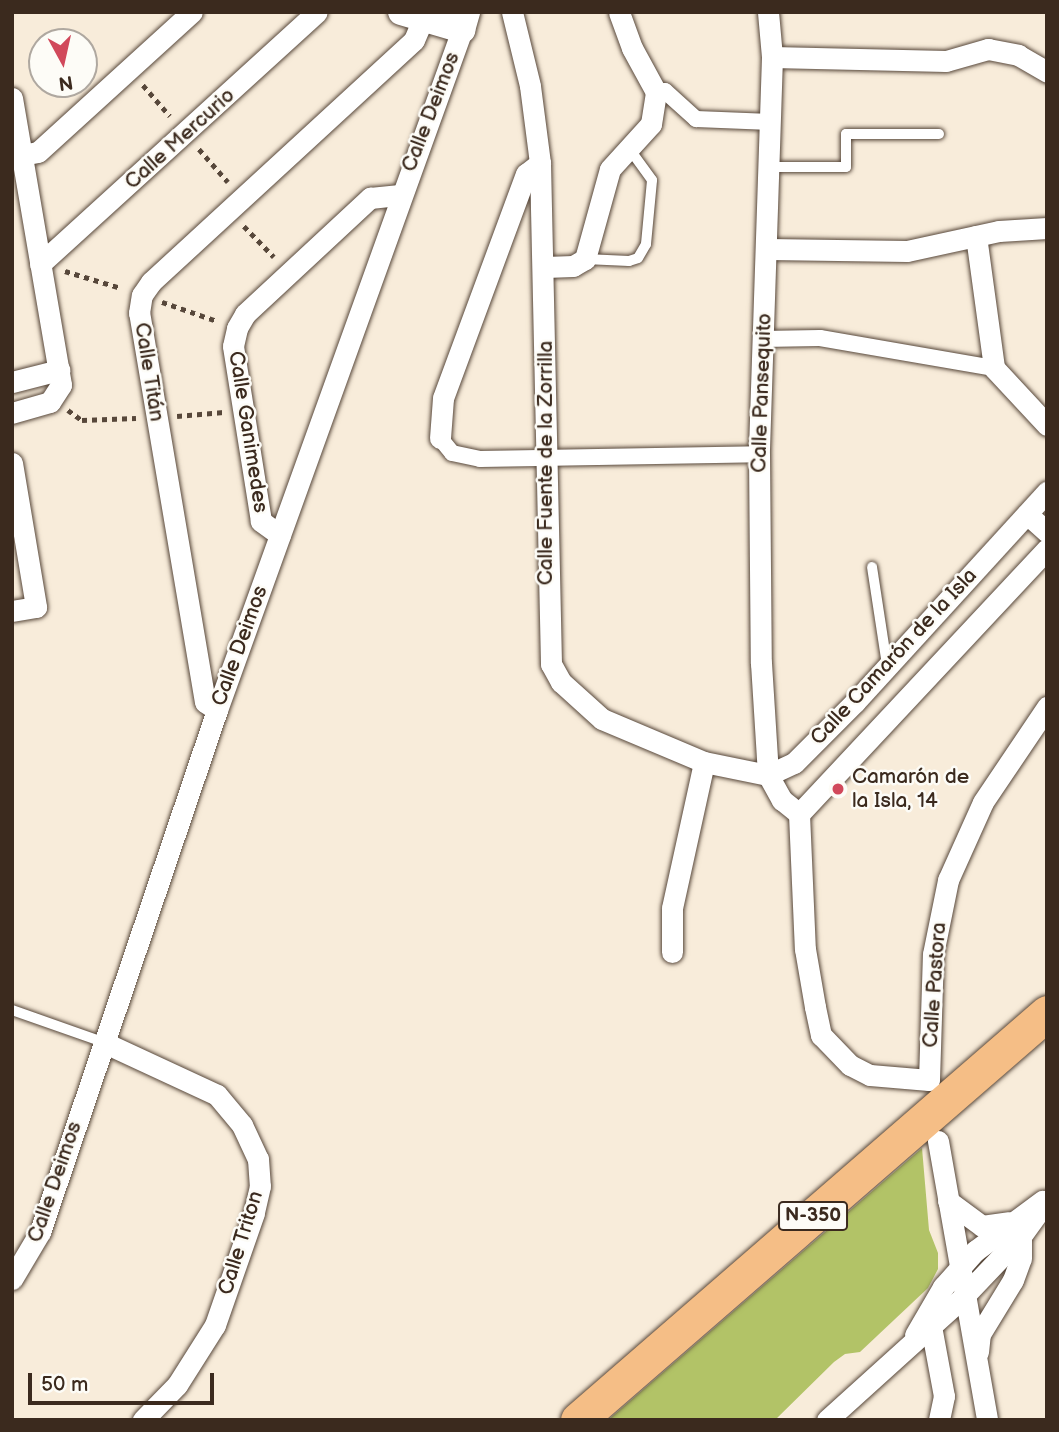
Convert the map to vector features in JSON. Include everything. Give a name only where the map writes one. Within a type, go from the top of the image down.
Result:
[{"type":"highway","name":"N-350","points":[[578,1420],[1047,1013]]},
{"type":"street","points":[[22,155],[38,152],[192,12]]},
{"type":"street","name":"Calle Mercurio","points":[[40,264],[317,12]]},
{"type":"street","name":"Calle Fuente de la Zorrilla","points":[[512,12],[530,86],[540,163],[545,267],[551,664],[561,682],[602,719],[704,762],[768,775]]},
{"type":"street","points":[[545,267],[573,266],[585,259],[610,169],[631,151],[651,124],[656,92],[619,12]]},
{"type":"street","name":"Calle Pansequito","points":[[768,12],[772,57],[771,122],[759,454],[761,663],[768,775]]},
{"type":"street","points":[[412,15],[465,21]]},
{"type":"street","name":"Calle Titán","points":[[217,710],[205,702],[139,313],[142,295],[151,282],[414,40],[412,15]]},
{"type":"street","name":"Calle Deimos","points":[[12,1279],[40,1232],[217,710],[400,195],[465,21]]},
{"type":"street","points":[[772,57],[946,61],[988,49],[1018,55],[1047,72]]},
{"type":"street","points":[[656,92],[665,91],[696,119],[771,122]]},
{"type":"street","points":[[12,99],[59,370],[59,395],[38,409],[12,413]]},
{"type":"street","points":[[540,163],[526,174],[443,398],[440,438],[462,458],[546,461],[759,454]]},
{"type":"street","name":"Calle Ganimedes","points":[[280,535],[261,521],[233,346],[237,328],[245,314],[370,198],[400,195]]},
{"type":"street","points":[[768,249],[907,251],[1044,225]]},
{"type":"street","points":[[976,236],[994,368],[1047,425]]},
{"type":"street","points":[[762,339],[820,338],[994,368]]},
{"type":"street","points":[[12,382],[59,370]]},
{"type":"street","points":[[12,463],[36,607],[12,611]]},
{"type":"street","name":"Calle Camarón de la Isla","points":[[768,775],[794,762],[887,667],[1047,492]]},
{"type":"street","points":[[1027,514],[1047,532]]},
{"type":"street","name":"Calle Camarón de la Isla","points":[[799,814],[1047,549]]},
{"type":"street","name":"Calle Pastora","points":[[799,814],[805,950],[821,1035],[850,1065],[870,1075],[929,1080],[933,954],[948,880],[983,802],[1047,707]]},
{"type":"street","points":[[672,952],[672,908],[704,762]]},
{"type":"street","points":[[768,775],[782,800],[799,814]]},
{"type":"street","name":"Calle Triton","points":[[103,1042],[217,1095],[242,1125],[258,1159],[260,1186],[254,1213],[215,1325],[177,1385],[143,1420]]},
{"type":"street","points":[[938,1141],[986,1420]]},
{"type":"street","points":[[909,1346],[928,1309],[960,1268],[1015,1229],[1047,1199]]},
{"type":"street","points":[[948,1201],[982,1226],[1015,1229]]},
{"type":"street","points":[[827,1420],[964,1296],[1015,1229]]},
{"type":"street","points":[[977,1364],[980,1334],[1013,1280],[1021,1258],[1015,1229]]},
{"type":"street","points":[[931,1326],[943,1396],[939,1420]]},
{"type":"lane","points":[[770,167],[846,167],[845,134],[939,134]]},
{"type":"lane","points":[[585,259],[629,261],[638,258],[646,244],[652,180],[631,151]]},
{"type":"lane","points":[[872,568],[887,667]]},
{"type":"lane","points":[[12,1010],[103,1042]]},
{"type":"path","points":[[228,210],[290,273]]},
{"type":"path","points":[[59,395],[71,415],[82,420],[242,410]]},
{"type":"green space","points":[[922,1148],[929,1230],[938,1253],[938,1269],[928,1288],[860,1352],[845,1354],[834,1362],[775,1420],[608,1420]]},
{"type":"place","name":"Camarón de la Isla, 14","points":[[838,789]]}]
